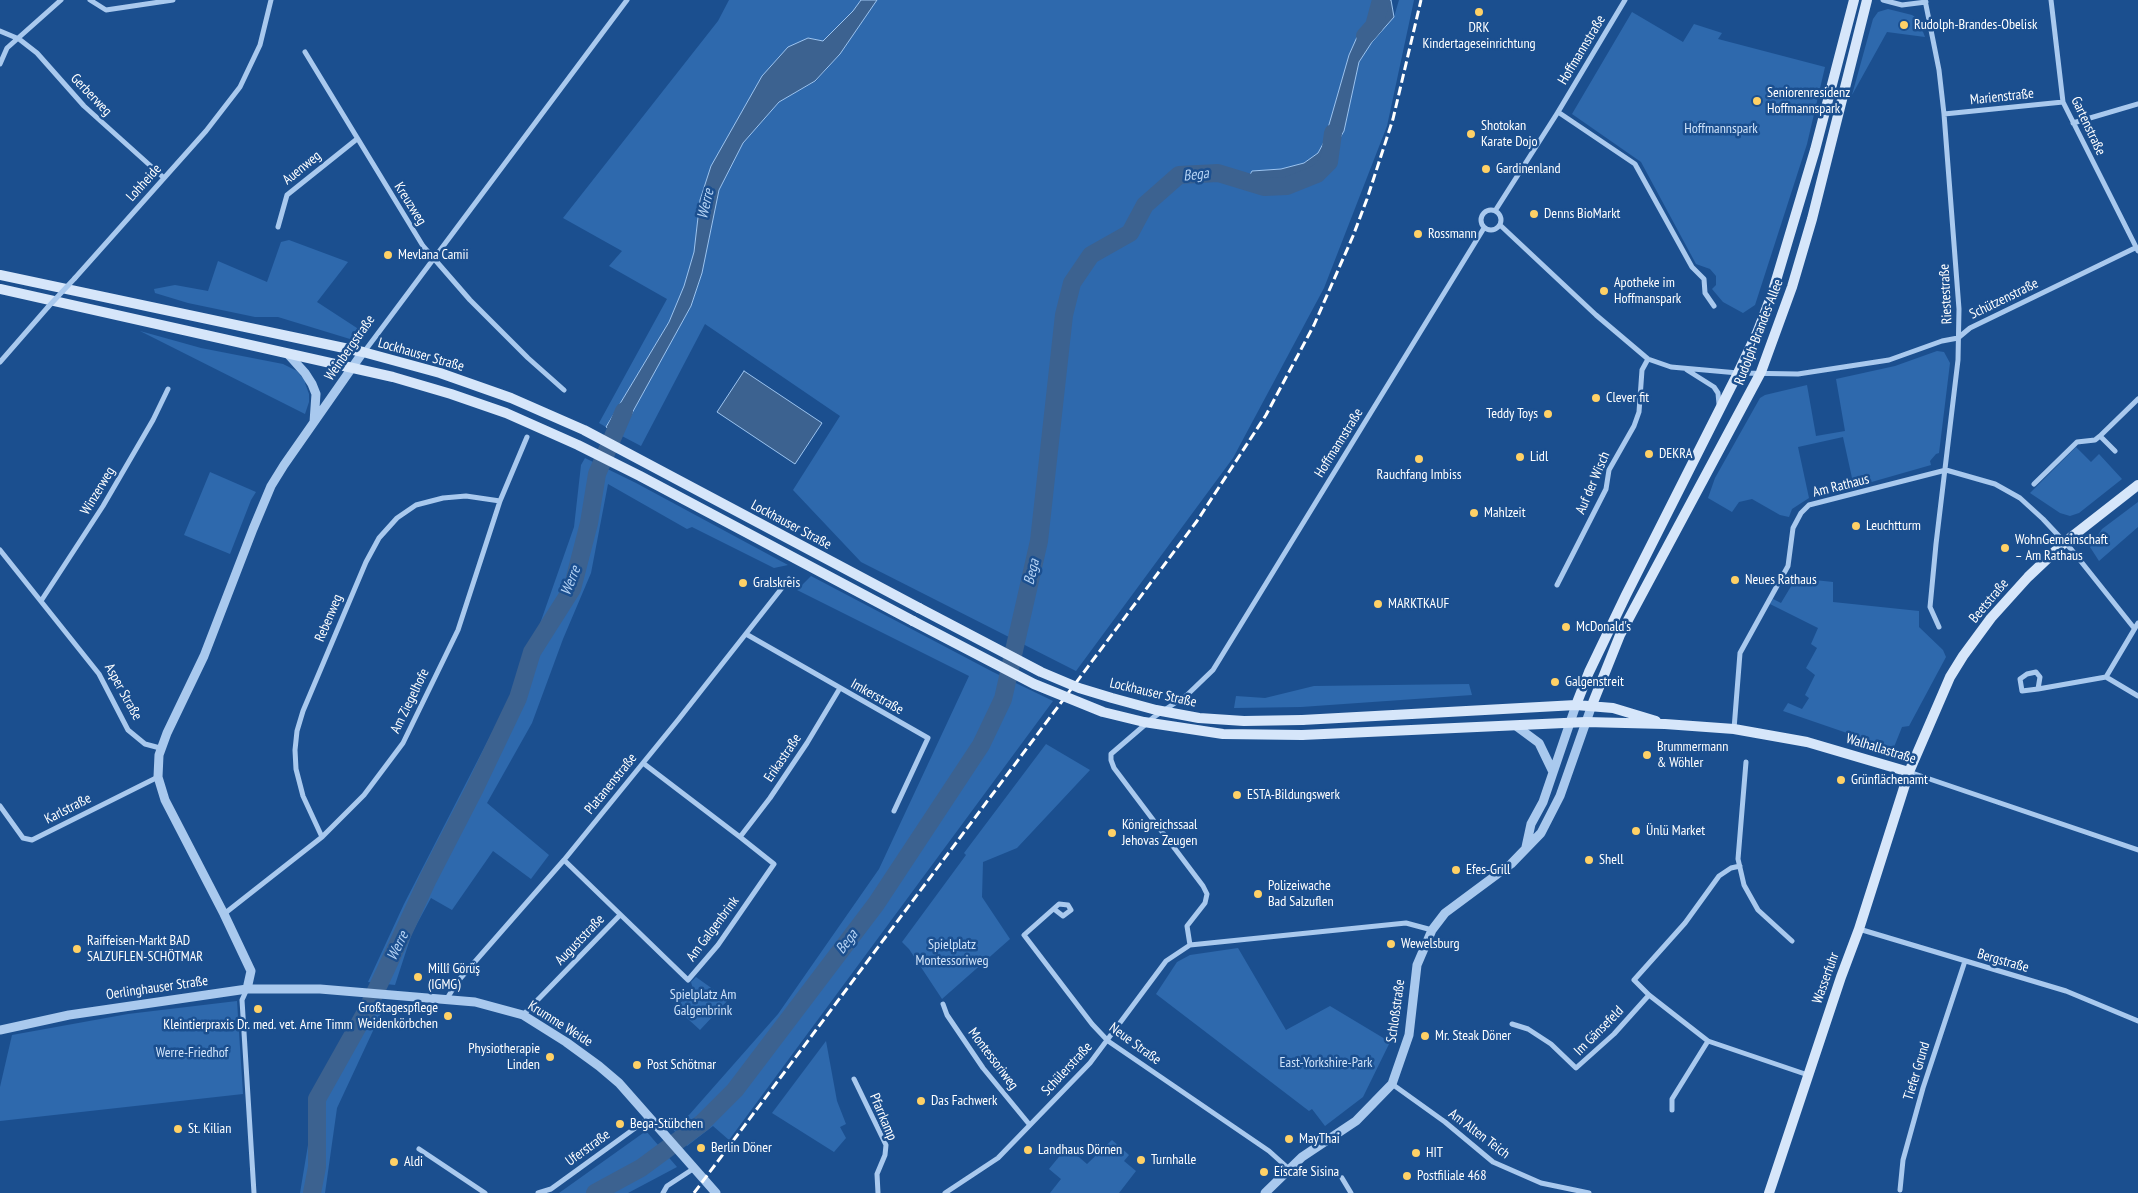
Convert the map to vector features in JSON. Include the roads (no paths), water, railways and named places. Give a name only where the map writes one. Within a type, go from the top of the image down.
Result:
[{"type":"main road","name":"Rudolph-Brandes-Allee","points":[[1576,705],[1589,672],[1626,595],[1720,411],[1772,294],[1815,150],[1854,0]]},
{"type":"main road","name":"Rudolph-Brandes-Allee","points":[[1592,706],[1620,635],[1761,372],[1792,287],[1812,219],[1867,0]]},
{"type":"main road","name":"Lockhauser Straße","points":[[0,275],[363,352],[440,374],[511,398],[584,430],[1042,672],[1079,688],[1112,698],[1156,710],[1199,718],[1244,721],[1302,720],[1576,705]]},
{"type":"main road","name":"Lockhauser Straße","points":[[0,289],[394,377],[451,394],[506,414],[578,445],[640,476],[1025,679],[1103,712],[1144,722],[1223,734],[1302,735],[1569,723]]},
{"type":"main road","name":"Beetstraße","points":[[1909,772],[1936,706],[1963,656],[2010,596],[2065,542],[2138,485]]},
{"type":"main road","name":"Walhallastraße","points":[[1576,705],[1627,711],[1665,724]]},
{"type":"main road","name":"Walhallastraße","points":[[1569,723],[1665,724],[1734,729],[1807,742],[1909,772]]},
{"type":"main road","name":"Wasserfuhr","points":[[1769,1193],[1859,929],[1909,772]]},
{"type":"street","points":[[0,64],[7,48],[61,0]]},
{"type":"street","points":[[90,0],[106,10],[173,0]]},
{"type":"street","name":"Lohheide","points":[[0,362],[206,131],[240,87],[260,45],[271,0]]},
{"type":"street","name":"Weinbergstraße","points":[[160,748],[204,656],[252,529],[272,486],[363,352],[627,0]]},
{"type":"street","name":"Hoffmannstraße","points":[[1495,211],[1558,112],[1625,0]]},
{"type":"street","name":"Riestestraße","points":[[1883,0],[1902,5],[1925,1],[1939,70],[1944,114],[1959,309],[1958,360],[1930,607],[1939,627]]},
{"type":"street","name":"Gartenstraße","points":[[2051,0],[2063,102],[2137,249]]},
{"type":"street","name":"Gerberweg","points":[[0,31],[19,39],[37,53],[84,106],[164,178]]},
{"type":"street","name":"Kreuzweg","points":[[305,52],[424,246],[470,300],[504,335],[564,390]]},
{"type":"street","name":"Marienstraße","points":[[1944,114],[2063,102]]},
{"type":"street","points":[[2073,123],[2138,104]]},
{"type":"street","points":[[1558,112],[1635,164],[1692,267],[1704,279],[1706,293],[1714,306]]},
{"type":"street","name":"Auenweg","points":[[278,227],[287,195],[357,139]]},
{"type":"street","points":[[1487,210],[1495,211],[1501,217],[1500,225],[1493,230],[1484,228],[1480,222],[1482,215],[1487,210]]},
{"type":"street","points":[[1500,225],[1596,315],[1635,350],[1648,359],[1671,367],[1687,369],[1738,373],[1761,372]]},
{"type":"street","name":"Hoffmannstraße","points":[[1190,945],[1187,926],[1205,903],[1207,894],[1203,886],[1135,796],[1111,760],[1111,754],[1166,708],[1187,695],[1213,670],[1484,228]]},
{"type":"street","name":"Schützenstraße","points":[[1761,372],[1798,374],[1889,360],[1942,341],[1958,338],[1970,328],[2137,249]]},
{"type":"street","points":[[288,354],[305,373],[316,394],[313,424]]},
{"type":"street","name":"Auf der Wisch","points":[[1557,585],[1606,489],[1609,470],[1634,426],[1639,412],[1642,370],[1648,359]]},
{"type":"street","points":[[1687,369],[1714,387],[1718,393],[1720,411]]},
{"type":"street","name":"Winzerweg","points":[[41,601],[103,506],[154,420],[168,389]]},
{"type":"street","points":[[2034,484],[2077,442],[2095,440],[2138,399]]},
{"type":"street","points":[[2100,436],[2115,451]]},
{"type":"street","name":"Am Ziegelhofe","points":[[224,914],[322,837],[364,795],[402,743],[458,630],[500,501],[527,437]]},
{"type":"street","points":[[1946,470],[1995,484],[2020,498],[2065,542],[2136,626],[2106,677]]},
{"type":"street","name":"Am Rathaus","points":[[1734,729],[1740,652],[1788,566],[1793,528],[1801,513],[1809,505],[1946,470]]},
{"type":"street","name":"Rebenweg","points":[[322,837],[303,796],[296,769],[297,731],[303,711],[366,562],[379,538],[397,518],[416,505],[444,498],[466,496],[500,501]]},
{"type":"street","name":"Asper Straße","points":[[0,550],[98,674],[128,730],[145,744],[160,748]]},
{"type":"street","name":"Platanenstraße","points":[[446,1000],[458,981],[564,860],[722,666],[789,579]]},
{"type":"street","name":"Imkerstraße","points":[[746,634],[928,738],[894,811]]},
{"type":"street","points":[[2038,690],[2040,677],[2036,672],[2027,674],[2020,680],[2022,692],[2038,690],[2106,677],[2138,696]]},
{"type":"street","name":"Erikastraße","points":[[740,837],[808,743],[840,688]]},
{"type":"street","points":[[1526,848],[1531,824],[1543,802],[1576,705]]},
{"type":"street","name":"Schloßstraße","points":[[1264,1193],[1289,1169],[1356,1121],[1392,1084],[1409,1036],[1417,965],[1432,930],[1445,913],[1507,868],[1542,833],[1560,796],[1592,706]]},
{"type":"street","points":[[1516,726],[1539,743],[1553,772]]},
{"type":"street","points":[[160,748],[158,777],[165,800],[251,971],[247,989],[242,1000],[254,1193]]},
{"type":"street","points":[[1746,762],[1738,859],[1744,885],[1758,910],[1792,941]]},
{"type":"street","points":[[642,763],[740,837]]},
{"type":"street","name":"Walhallastraße","points":[[1909,772],[2138,850]]},
{"type":"street","name":"Karlstraße","points":[[0,806],[23,838],[32,840],[158,777]]},
{"type":"street","name":"Am Galgenbrink","points":[[620,915],[688,980],[718,944],[774,864],[740,837]]},
{"type":"street","name":"Auguststraße","points":[[523,1015],[620,915],[564,860]]},
{"type":"street","points":[[1740,866],[1731,868],[1720,876],[1685,923],[1634,980],[1649,995],[1708,1041],[1808,1075]]},
{"type":"street","name":"Neue Straße","points":[[1054,908],[1024,934],[1092,1024],[1108,1041],[1269,1151],[1289,1169]]},
{"type":"street","name":"Schülerstraße","points":[[945,1193],[998,1158],[1090,1063],[1166,961],[1190,945],[1406,923],[1432,930]]},
{"type":"street","name":"Bergstraße","points":[[1859,929],[2066,991],[2138,1021]]},
{"type":"street","name":"Tiefer Grund","points":[[1900,1190],[1903,1160],[1922,1088],[1965,961]]},
{"type":"street","name":"Oerlinghauser Straße","points":[[0,1030],[69,1015],[247,989],[320,989]]},
{"type":"street","name":"Krumme Weide","points":[[320,989],[475,1002],[523,1015],[566,1042],[619,1083],[716,1193]]},
{"type":"street","name":"Im Gänsefeld","points":[[1512,1024],[1528,1029],[1551,1044],[1576,1068],[1614,1034],[1649,995]]},
{"type":"street","name":"Montessoriweg","points":[[943,1004],[947,1015],[983,1068],[1029,1124]]},
{"type":"street","points":[[1672,1110],[1672,1099],[1708,1041]]},
{"type":"street","name":"Pfarrkamp","points":[[854,1079],[886,1144],[885,1155],[877,1174],[878,1193]]},
{"type":"street","name":"Am Alten Teich","points":[[1392,1084],[1445,1122],[1493,1162],[1514,1173],[1541,1183],[1588,1193]]},
{"type":"street","name":"Uferstraße","points":[[538,1193],[551,1189],[649,1118]]},
{"type":"street","points":[[419,1149],[485,1193]]},
{"type":"street","points":[[662,1193],[667,1186],[693,1169]]},
{"type":"street","points":[[1342,1178],[1350,1193]]},
{"type":"water","points":[[861,0],[877,0],[840,54],[815,81],[779,102],[743,143],[719,190],[702,273],[691,306],[620,435],[606,427],[669,322],[684,286],[694,252],[700,200],[711,166],[762,76],[788,47],[808,38],[823,41],[853,11]]},
{"type":"water","points":[[1389,0],[1391,0],[1394,17],[1372,42],[1359,62],[1344,131],[1329,157],[1314,169],[1289,180],[1247,180],[1252,171],[1281,169],[1304,163],[1318,153],[1324,142],[1349,55],[1357,37],[1382,12]]},
{"type":"water","points":[[744,371],[822,423],[795,464],[717,412]]},
{"type":"waterway","name":"Bega","points":[[1365,36],[1374,26],[1381,0]]},
{"type":"waterway","name":"Bega","points":[[595,1193],[641,1168],[702,1123],[735,1090],[876,904],[981,745],[1003,699],[1039,541],[1064,315],[1072,283],[1091,255],[1130,233],[1145,205],[1179,175],[1218,173],[1264,187],[1287,186],[1317,174],[1329,162],[1333,133]]},
{"type":"waterway","name":"Werre","points":[[312,1193],[317,1167],[317,1099],[367,1010],[428,879],[474,790],[518,698],[532,652],[572,589],[589,523],[597,474],[624,411]]},
{"type":"railway","points":[[694,1193],[1197,521],[1266,415],[1314,325],[1367,199],[1393,119],[1421,0]]},
{"type":"place","name":"DRK Kindertageseinrichtung","points":[[1479,12]]},
{"type":"place","name":"Rudolph-Brandes-Obelisk","points":[[1904,25]]},
{"type":"place","name":"Seniorenresidenz Hoffmannspark","points":[[1757,101]]},
{"type":"place","name":"Shotokan Karate Dojo","points":[[1471,134]]},
{"type":"place","name":"Gardinenland","points":[[1486,169]]},
{"type":"place","name":"Denns BioMarkt","points":[[1534,214]]},
{"type":"place","name":"Rossmann","points":[[1418,234]]},
{"type":"place","name":"Mevlana Camii","points":[[388,255]]},
{"type":"place","name":"Apotheke im Hoffmanspark","points":[[1604,291]]},
{"type":"place","name":"Clever fit","points":[[1596,398]]},
{"type":"place","name":"Teddy Toys","points":[[1548,414]]},
{"type":"place","name":"DEKRA","points":[[1649,454]]},
{"type":"place","name":"Lidl","points":[[1520,457]]},
{"type":"place","name":"Rauchfang Imbiss","points":[[1419,459]]},
{"type":"place","name":"Mahlzeit","points":[[1474,513]]},
{"type":"place","name":"Leuchtturm","points":[[1856,526]]},
{"type":"place","name":"WohnGemeinschaft – Am Rathaus","points":[[2005,548]]},
{"type":"place","name":"Neues Rathaus","points":[[1735,580]]},
{"type":"place","name":"Gralskreis","points":[[743,583]]},
{"type":"place","name":"MARKTKAUF","points":[[1378,604]]},
{"type":"place","name":"McDonald's","points":[[1566,627]]},
{"type":"place","name":"Galgenstreit","points":[[1555,682]]},
{"type":"place","name":"Brummermann & Wöhler","points":[[1647,755]]},
{"type":"place","name":"Grünflächenamt","points":[[1841,780]]},
{"type":"place","name":"ESTA-Bildungswerk","points":[[1237,795]]},
{"type":"place","name":"Ünlü Market","points":[[1636,831]]},
{"type":"place","name":"Königreichssaal Jehovas Zeugen","points":[[1112,833]]},
{"type":"place","name":"Shell","points":[[1589,860]]},
{"type":"place","name":"Efes-Grill","points":[[1456,870]]},
{"type":"place","name":"Polizeiwache Bad Salzuflen","points":[[1258,894]]},
{"type":"place","name":"Wewelsburg","points":[[1391,944]]},
{"type":"place","name":"Raiffeisen-Markt BAD SALZUFLEN-SCHÖTMAR","points":[[77,949]]},
{"type":"place","name":"Millî Görüş (IGMG)","points":[[418,977]]},
{"type":"place","name":"Kleintierpraxis Dr. med. vet. Arne Timm","points":[[258,1009]]},
{"type":"place","name":"Großtagespflege Weidenkörbchen","points":[[448,1016]]},
{"type":"place","name":"Mr. Steak Döner","points":[[1425,1036]]},
{"type":"place","name":"Physiotherapie Linden","points":[[550,1057]]},
{"type":"place","name":"Post Schötmar","points":[[637,1065]]},
{"type":"place","name":"Das Fachwerk","points":[[921,1101]]},
{"type":"place","name":"Bega-Stübchen","points":[[620,1124]]},
{"type":"place","name":"St. Kilian","points":[[178,1129]]},
{"type":"place","name":"MayThai","points":[[1289,1139]]},
{"type":"place","name":"Berlin Döner","points":[[701,1148]]},
{"type":"place","name":"Landhaus Dörnen","points":[[1028,1150]]},
{"type":"place","name":"HIT","points":[[1416,1153]]},
{"type":"place","name":"Turnhalle","points":[[1141,1160]]},
{"type":"place","name":"Aldi","points":[[394,1162]]},
{"type":"place","name":"Eiscafe Sisina","points":[[1264,1172]]},
{"type":"place","name":"Postfiliale 468","points":[[1407,1176]]},
{"type":"park label","name":"Hoffmannspark","points":[[1721,129]]},
{"type":"park label","name":"Spielplatz Montessoriweg","points":[[952,954]]},
{"type":"park label","name":"Spielplatz Am Galgenbrink","points":[[703,1004]]},
{"type":"park label","name":"Werre-Friedhof","points":[[192,1053]]},
{"type":"park label","name":"East-Yorkshire-Park","points":[[1326,1063]]}]
